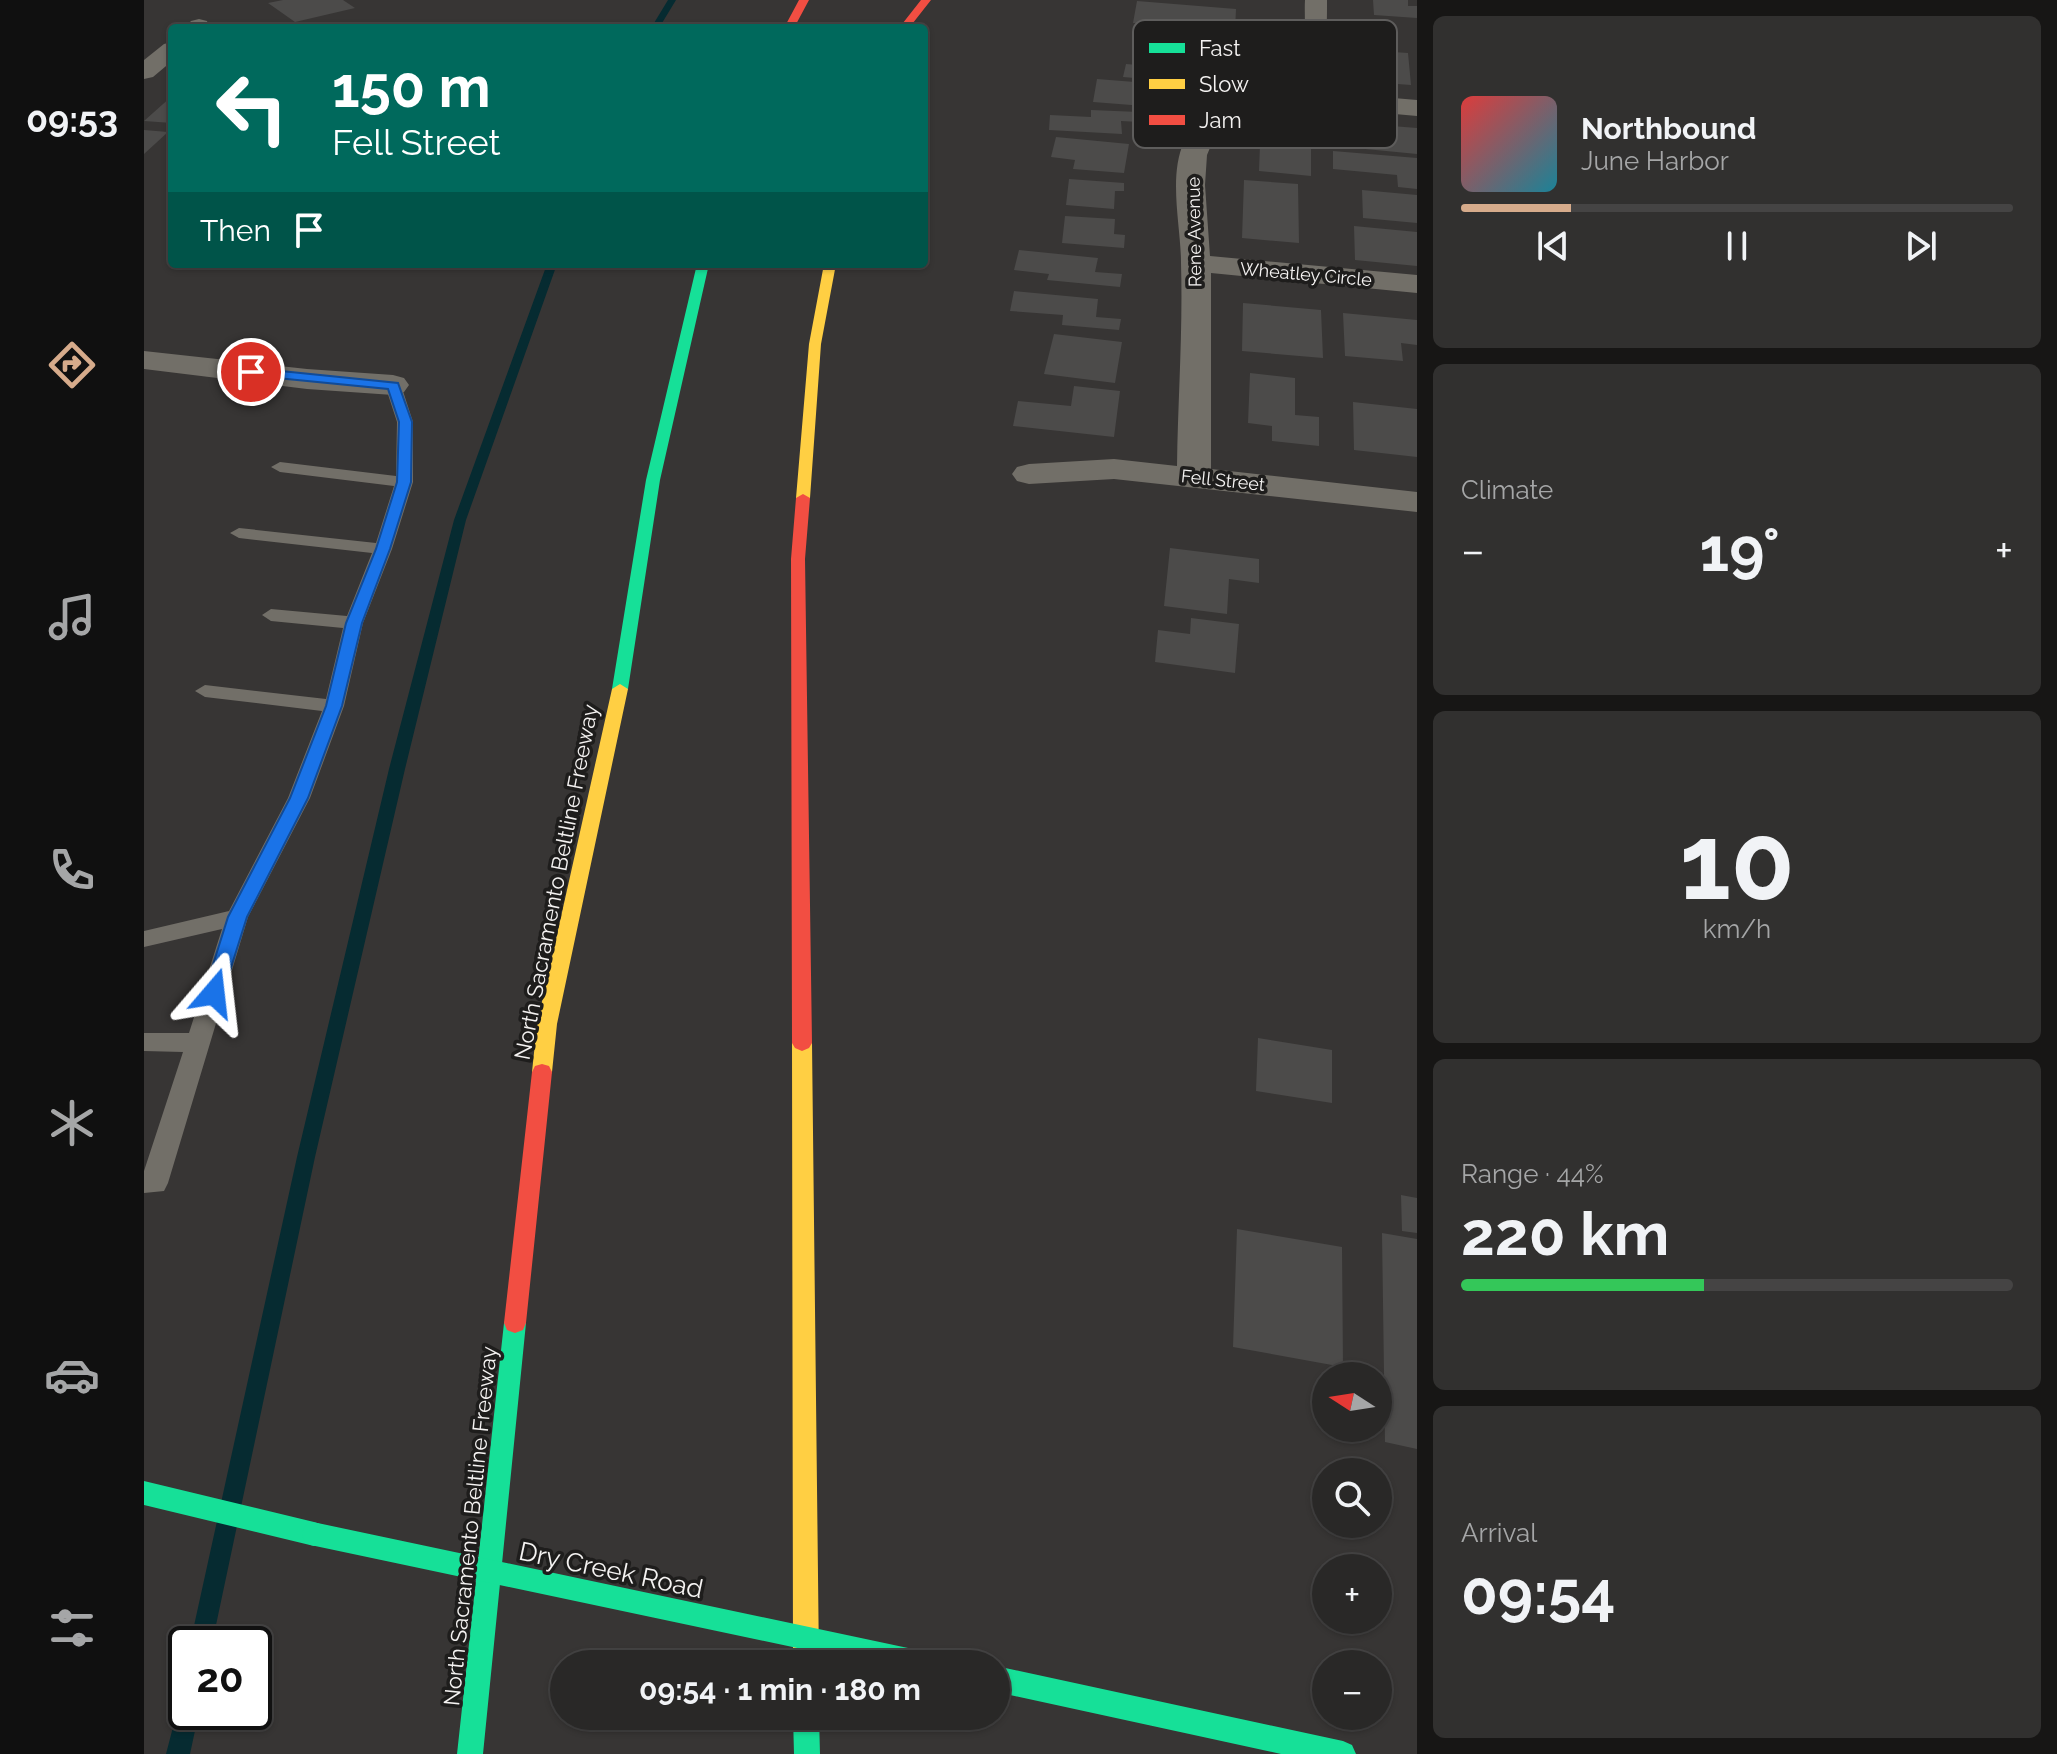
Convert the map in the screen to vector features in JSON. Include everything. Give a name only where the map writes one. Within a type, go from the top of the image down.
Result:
[{"type":"main road","points":[[791,24],[804,0]]},
{"type":"main road","points":[[895,24],[905,0]]},
{"type":"main road","points":[[907,24],[926,0]]},
{"type":"main road","name":"North Sacramento Beltline Freeway","points":[[470,1754],[547,1024],[620,687],[653,480],[702,268]]},
{"type":"main road","points":[[806,1650],[798,559],[815,344],[829,268]]},
{"type":"main road","name":"Dry Creek Road","points":[[144,1493],[314,1534],[862,1650]]},
{"type":"main road","points":[[1010,1682],[1343,1754]]},
{"type":"main road","points":[[806,1730],[807,1754]]},
{"type":"street","name":"Rene Avenue","points":[[1314,20],[1316,0]]},
{"type":"street","points":[[144,72],[168,52]]},
{"type":"street","points":[[1397,106],[1417,108]]},
{"type":"street","name":"Rene Avenue","points":[[1194,476],[1196,263],[1192,158],[1196,148]]},
{"type":"street","name":"Wheatley Circle","points":[[1196,263],[1417,284]]},
{"type":"street","points":[[144,360],[307,379],[393,385]]},
{"type":"street","name":"Fell Street","points":[[1029,474],[1114,469],[1417,502]]},
{"type":"lane","points":[[144,1182],[155,1183],[237,917],[299,798],[334,706],[354,623],[383,549],[404,482],[405,422],[393,385]]},
{"type":"lane","points":[[280,467],[404,482]]},
{"type":"lane","points":[[239,533],[383,549]]},
{"type":"lane","points":[[271,615],[354,623]]},
{"type":"lane","points":[[205,691],[334,706]]},
{"type":"lane","points":[[144,939],[237,917]]},
{"type":"lane","points":[[144,1042],[198,1043]]},
{"type":"building","points":[[343,0],[355,8],[295,22],[268,3]]},
{"type":"building","points":[[1373,0],[1408,0],[1408,6],[1417,6],[1417,18],[1374,15]]},
{"type":"building","points":[[1137,1],[1236,9],[1236,20],[1134,20]]},
{"type":"building","points":[[1397,52],[1408,53],[1411,85],[1397,84]]},
{"type":"building","points":[[1126,64],[1133,65],[1133,78],[1123,77]]},
{"type":"building","points":[[1097,79],[1133,82],[1133,105],[1093,102]]},
{"type":"building","points":[[168,100],[168,123],[144,121]]},
{"type":"building","points":[[1091,110],[1133,112],[1133,122],[1121,121],[1122,134],[1049,130],[1050,115],[1091,117]]},
{"type":"building","points":[[1397,126],[1417,128],[1417,154],[1355,148],[1397,148]]},
{"type":"building","points":[[144,130],[168,132],[144,154]]},
{"type":"building","points":[[1056,137],[1129,144],[1124,173],[1073,169],[1075,160],[1051,157]]},
{"type":"building","points":[[1260,148],[1311,148],[1311,176],[1259,171]]},
{"type":"building","points":[[1333,151],[1417,158],[1417,189],[1398,187],[1397,175],[1333,169]]},
{"type":"building","points":[[1069,179],[1124,183],[1124,191],[1115,191],[1114,209],[1066,205]]},
{"type":"building","points":[[1244,180],[1298,184],[1299,243],[1242,238]]},
{"type":"building","points":[[1362,190],[1417,195],[1417,223],[1363,218]]},
{"type":"building","points":[[1065,216],[1115,219],[1114,234],[1125,235],[1124,248],[1062,243]]},
{"type":"building","points":[[1354,226],[1417,232],[1417,266],[1355,260]]},
{"type":"building","points":[[1019,250],[1098,258],[1095,272],[1122,274],[1120,287],[1047,280],[1049,274],[1014,270]]},
{"type":"building","points":[[1014,291],[1098,299],[1096,317],[1121,319],[1119,330],[1062,325],[1063,315],[1010,311]]},
{"type":"building","points":[[1243,303],[1321,310],[1323,358],[1242,351]]},
{"type":"building","points":[[1343,313],[1417,320],[1417,345],[1401,343],[1403,361],[1345,356]]},
{"type":"building","points":[[1054,334],[1122,342],[1115,383],[1044,374]]},
{"type":"building","points":[[1250,373],[1295,378],[1295,415],[1319,417],[1319,446],[1272,441],[1272,426],[1248,423]]},
{"type":"building","points":[[1074,386],[1120,391],[1114,437],[1013,426],[1018,401],[1071,406]]},
{"type":"building","points":[[1353,402],[1417,409],[1417,457],[1354,450]]},
{"type":"building","points":[[1170,548],[1259,559],[1259,583],[1229,579],[1227,614],[1164,606]]},
{"type":"building","points":[[1191,618],[1239,624],[1235,673],[1155,662],[1158,630],[1190,634]]},
{"type":"building","points":[[1258,1038],[1332,1050],[1332,1103],[1256,1091]]},
{"type":"building","points":[[1401,1195],[1417,1198],[1417,1233],[1402,1231]]},
{"type":"building","points":[[1237,1229],[1342,1247],[1343,1362],[1316,1362],[1233,1347]]},
{"type":"building","points":[[1382,1233],[1417,1239],[1417,1449],[1385,1442],[1392,1442],[1392,1362],[1384,1362]]},
{"type":"waterway","points":[[657,24],[672,0]]},
{"type":"waterway","points":[[205,1626],[306,1157],[397,769],[460,520],[551,268]]},
{"type":"waterway","points":[[178,1754],[183,1730]]},
{"type":"traffic: fast","points":[[620,689],[653,480],[702,268]]},
{"type":"traffic: fast","points":[[470,1754],[515,1323]]},
{"type":"traffic: fast","points":[[144,1493],[314,1534]]},
{"type":"traffic: fast","points":[[314,1534],[862,1650]]},
{"type":"traffic: fast","points":[[1010,1682],[1343,1754]]},
{"type":"traffic: fast","points":[[806,1730],[807,1754]]},
{"type":"traffic: slow","points":[[803,498],[815,344],[829,268]]},
{"type":"traffic: slow","points":[[542,1072],[547,1024],[620,689]]},
{"type":"traffic: slow","points":[[802,1043],[806,1650]]},
{"type":"traffic: jam","points":[[791,24],[804,0]]},
{"type":"traffic: jam","points":[[907,24],[926,0]]},
{"type":"traffic: jam","points":[[802,1043],[798,559],[803,498]]},
{"type":"traffic: jam","points":[[515,1323],[542,1072]]},
{"type":"route","points":[[214,993],[237,917],[299,798],[334,706],[354,623],[383,549],[404,482],[405,422],[393,385],[251,372]]}]
